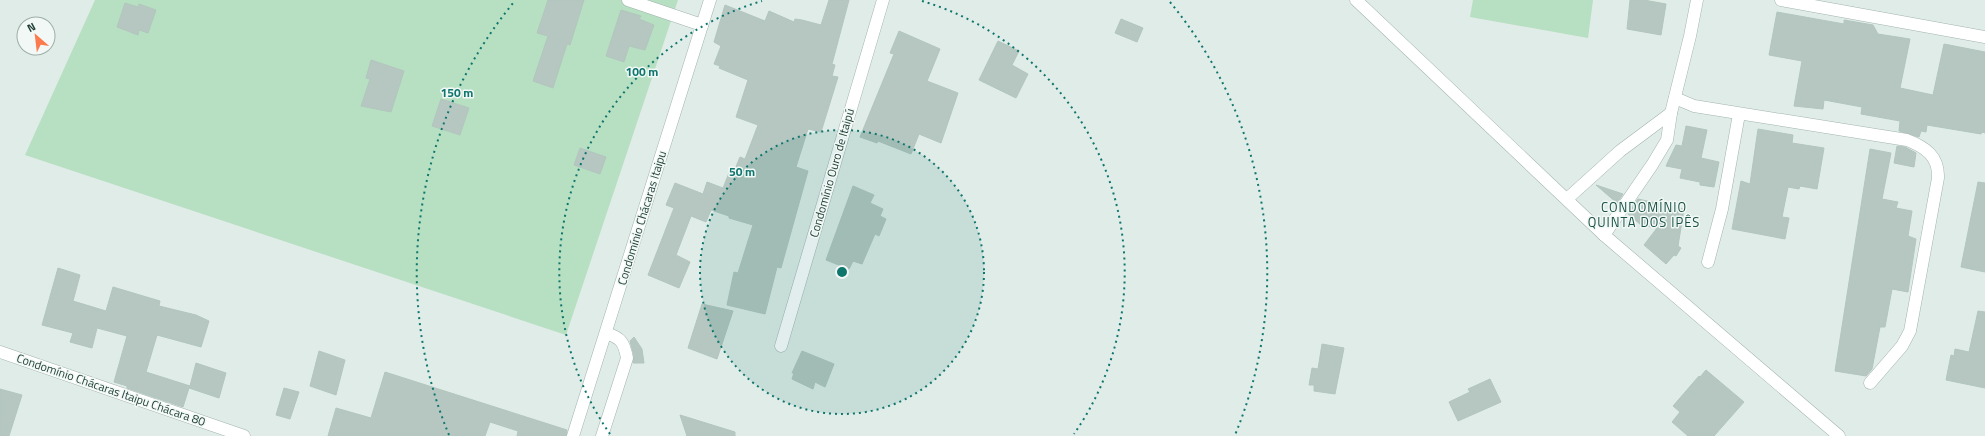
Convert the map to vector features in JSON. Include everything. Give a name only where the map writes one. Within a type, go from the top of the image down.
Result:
[{"type":"street","points":[[628,0],[702,25]]},
{"type":"street","name":"Condomínio Chácaras Itaipu","points":[[573,436],[710,0]]},
{"type":"street","name":"Condomínio Ouro de Itaipú","points":[[781,346],[883,0]]},
{"type":"street","points":[[1356,0],[1604,235],[1839,436]]},
{"type":"street","points":[[1604,235],[1652,165],[1667,140],[1671,113],[1697,0]]},
{"type":"street","points":[[1781,0],[1985,37]]},
{"type":"street","points":[[1675,98],[1694,106],[1907,140],[1921,146],[1937,162],[1938,178],[1910,331],[1902,346],[1870,383]]},
{"type":"street","points":[[1567,199],[1620,151],[1671,113]]},
{"type":"street","points":[[1708,262],[1722,209],[1739,114]]},
{"type":"street","points":[[602,436],[627,358],[625,348],[618,337],[606,333]]},
{"type":"street","name":"Condomínio Chácaras Itaipu Chácara 80","points":[[0,352],[244,436]]},
{"type":"green space","points":[[95,0],[678,0],[566,335],[25,155]]},
{"type":"green space","points":[[1473,0],[1593,0],[1588,38],[1470,17]]},
{"type":"building","points":[[548,0],[584,0],[570,45],[567,44],[553,88],[533,81],[548,36],[537,33]]},
{"type":"building","points":[[829,0],[849,0],[832,64],[835,65],[832,76],[838,77],[821,132],[808,129],[796,167],[808,171],[781,268],[777,267],[765,314],[727,305],[734,272],[738,273],[753,225],[729,218],[729,216],[711,210],[706,222],[691,216],[676,255],[690,262],[679,288],[648,275],[674,208],[666,205],[675,183],[703,194],[707,182],[723,188],[731,168],[735,169],[740,157],[745,159],[758,125],[736,117],[748,80],[719,68],[720,66],[714,64],[721,46],[714,42],[725,5],[765,21],[769,11],[794,22],[795,19],[821,25]]},
{"type":"building","points":[[1630,0],[1644,0],[1666,4],[1661,35],[1627,29]]},
{"type":"building","points":[[125,3],[138,7],[139,4],[156,10],[148,33],[139,30],[138,35],[117,27]]},
{"type":"building","points":[[621,10],[641,16],[639,19],[654,25],[645,50],[629,46],[624,62],[606,56]]},
{"type":"building","points":[[1777,12],[1844,24],[1844,20],[1873,25],[1878,34],[1910,39],[1900,88],[1933,95],[1944,44],[1985,52],[1985,133],[1982,132],[1981,134],[1927,125],[1926,132],[1921,131],[1919,137],[1899,131],[1900,121],[1861,114],[1862,107],[1824,100],[1823,109],[1794,106],[1802,61],[1769,55]]},
{"type":"building","points":[[1121,19],[1143,28],[1137,42],[1115,33]]},
{"type":"building","points":[[899,31],[940,49],[927,81],[958,93],[941,143],[919,134],[911,154],[878,141],[877,143],[860,137],[894,54],[890,53]]},
{"type":"building","points":[[998,41],[1019,51],[1012,65],[1028,74],[1016,98],[979,80]]},
{"type":"building","points":[[371,60],[404,71],[391,112],[361,106],[370,79],[366,78]]},
{"type":"building","points":[[441,99],[469,108],[460,135],[432,126]]},
{"type":"building","points":[[1686,126],[1707,130],[1701,158],[1719,162],[1714,187],[1700,185],[1700,182],[1680,178],[1682,169],[1666,166],[1676,145],[1682,146]]},
{"type":"building","points":[[1758,129],[1793,135],[1792,143],[1824,148],[1817,189],[1800,186],[1799,189],[1788,187],[1782,217],[1789,218],[1785,239],[1732,229],[1741,181],[1750,184]]},
{"type":"building","points":[[1897,146],[1905,147],[1916,153],[1914,167],[1894,163]]},
{"type":"building","points":[[580,148],[606,157],[600,174],[574,165]]},
{"type":"building","points":[[1870,149],[1891,153],[1882,199],[1898,202],[1896,208],[1912,211],[1908,236],[1916,239],[1908,292],[1892,289],[1885,327],[1880,327],[1872,369],[1866,376],[1835,371]]},
{"type":"building","points":[[1978,182],[1985,183],[1985,272],[1961,267]]},
{"type":"building","points":[[1596,185],[1623,194],[1617,203]]},
{"type":"building","points":[[853,186],[874,195],[870,203],[883,209],[880,216],[886,219],[879,236],[875,234],[862,264],[853,261],[849,269],[826,260]]},
{"type":"building","points":[[1638,199],[1684,209],[1678,246],[1681,248],[1676,256],[1674,255],[1666,264],[1644,245],[1657,228],[1641,225],[1628,214]]},
{"type":"building","points":[[58,268],[80,275],[73,301],[106,311],[113,287],[160,301],[159,306],[196,315],[209,321],[201,347],[157,335],[146,372],[190,386],[196,363],[226,373],[219,398],[189,388],[183,407],[127,388],[127,386],[114,382],[127,336],[97,328],[92,348],[70,342],[73,333],[42,325]]},
{"type":"building","points":[[702,304],[733,311],[717,359],[688,348]]},
{"type":"building","points":[[1978,311],[1985,312],[1985,388],[1946,380],[1951,355],[1954,356],[1955,349],[1969,352]]},
{"type":"building","points":[[634,337],[642,349],[644,363],[633,363],[634,356],[630,341]]},
{"type":"building","points":[[1322,344],[1344,348],[1335,394],[1314,391],[1314,385],[1309,385],[1312,368],[1318,369]]},
{"type":"building","points":[[319,351],[345,360],[336,395],[310,386]]},
{"type":"building","points":[[802,351],[834,364],[825,387],[815,382],[813,389],[792,379],[794,373],[792,373]]},
{"type":"building","points":[[1706,370],[1744,402],[1714,436],[1688,436],[1672,422],[1680,412],[1673,406]]},
{"type":"building","points":[[385,372],[567,430],[566,436],[517,436],[518,431],[490,422],[485,436],[328,436],[336,408],[371,418]]},
{"type":"building","points":[[1490,379],[1501,402],[1458,421],[1449,402],[1470,392],[1468,389]]},
{"type":"building","points":[[284,388],[299,392],[290,419],[276,415]]},
{"type":"building","points":[[0,389],[22,395],[9,436],[0,436]]},
{"type":"building","points":[[680,415],[735,432],[735,436],[687,436]]},
{"type":"district","name":"CONDOMÍNIO QUINTA DOS IPÊS","points":[[1644,214]]}]
